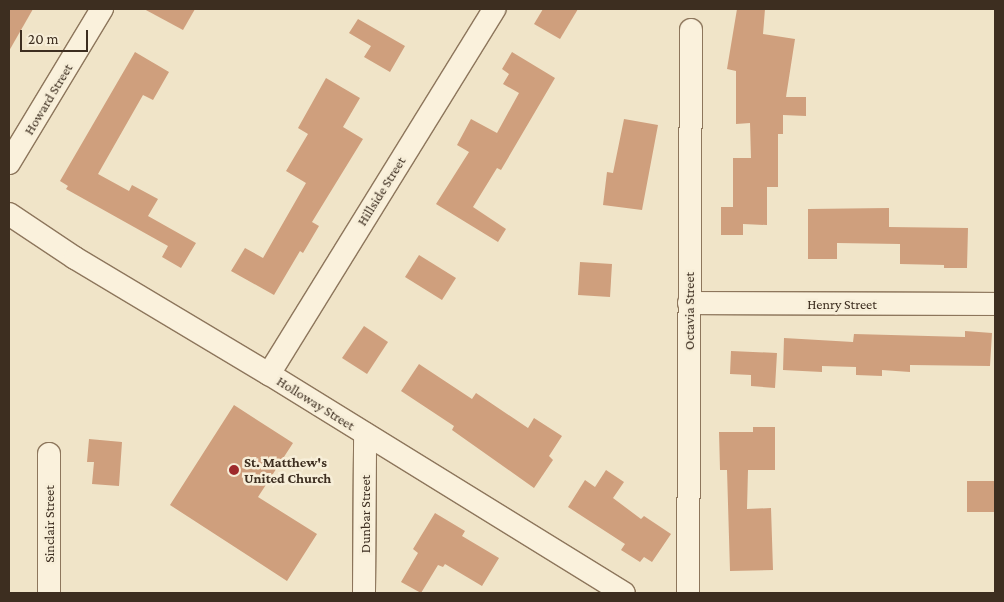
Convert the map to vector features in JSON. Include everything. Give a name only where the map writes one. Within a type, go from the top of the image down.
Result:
[{"type":"street","name":"Howard Street","points":[[9,163],[102,9]]},
{"type":"street","name":"Hillside Street","points":[[269,374],[494,9]]},
{"type":"street","name":"Octavia Street","points":[[688,593],[691,30]]},
{"type":"street","name":"Holloway Street","points":[[9,214],[75,258],[269,374],[624,593]]},
{"type":"street","name":"Henry Street","points":[[689,303],[995,304]]},
{"type":"street","name":"Dunbar Street","points":[[364,593],[365,434]]},
{"type":"street","name":"Sinclair Street","points":[[49,454],[49,593]]},
{"type":"building","points":[[9,9],[33,9],[9,51]]},
{"type":"building","points":[[144,9],[195,9],[183,30]]},
{"type":"building","points":[[543,9],[578,9],[560,39],[534,24]]},
{"type":"building","points":[[737,9],[765,9],[763,34],[795,39],[786,97],[806,97],[806,116],[783,115],[783,134],[778,134],[778,187],[767,187],[767,225],[743,224],[743,235],[721,235],[721,207],[733,207],[733,158],[751,158],[750,123],[736,124],[736,71],[727,69]]},
{"type":"building","points":[[358,19],[405,46],[390,72],[364,57],[371,46],[349,33]]},
{"type":"building","points":[[135,52],[169,72],[153,100],[143,95],[98,174],[129,191],[132,185],[158,199],[148,216],[196,243],[181,268],[162,257],[168,246],[66,189],[68,186],[60,181]]},
{"type":"building","points":[[512,52],[555,78],[501,170],[497,168],[473,207],[506,229],[498,242],[436,204],[469,152],[457,145],[471,119],[497,133],[519,93],[503,84],[509,74],[502,69]]},
{"type":"building","points":[[326,78],[360,98],[343,127],[363,139],[312,222],[319,226],[303,253],[300,251],[274,295],[231,271],[245,248],[263,258],[306,183],[286,171],[308,134],[298,128]]},
{"type":"building","points":[[624,119],[658,125],[642,210],[603,205],[607,172],[613,173]]},
{"type":"building","points":[[889,208],[889,227],[968,228],[967,268],[944,268],[944,265],[900,264],[900,244],[837,243],[837,259],[808,259],[808,209]]},
{"type":"building","points":[[419,255],[456,278],[442,300],[405,277]]},
{"type":"building","points":[[580,262],[612,264],[610,297],[578,295]]},
{"type":"building","points":[[364,326],[388,342],[367,374],[342,358]]},
{"type":"building","points":[[965,331],[992,333],[990,366],[910,365],[910,372],[882,370],[882,376],[856,375],[856,367],[822,366],[822,372],[783,370],[784,338],[853,342],[854,334],[965,337]]},
{"type":"building","points":[[731,351],[777,353],[775,388],[751,386],[751,375],[730,374]]},
{"type":"building","points":[[419,364],[472,399],[476,393],[528,428],[534,418],[562,436],[549,456],[553,460],[534,488],[452,430],[454,426],[401,391]]},
{"type":"building","name":"St. Matthew's United Church","points":[[234,405],[293,443],[258,497],[317,534],[287,581],[170,505]]},
{"type":"building","points":[[753,427],[775,427],[775,470],[748,470],[747,509],[771,508],[773,570],[730,571],[727,470],[720,470],[719,432],[753,432]]},
{"type":"building","points":[[89,439],[122,442],[119,486],[92,484],[94,462],[87,462]]},
{"type":"building","points":[[606,470],[624,482],[613,498],[641,519],[644,516],[671,534],[652,562],[644,557],[640,562],[621,550],[625,544],[568,507],[585,480],[595,487]]},
{"type":"building","points":[[967,481],[995,481],[995,512],[967,512]]},
{"type":"building","points":[[435,513],[465,531],[462,536],[499,558],[482,586],[445,564],[443,567],[438,565],[421,593],[401,582],[418,553],[413,549]]},
{"type":"place","name":"St. Matthew's United Church","points":[[234,470]]}]
